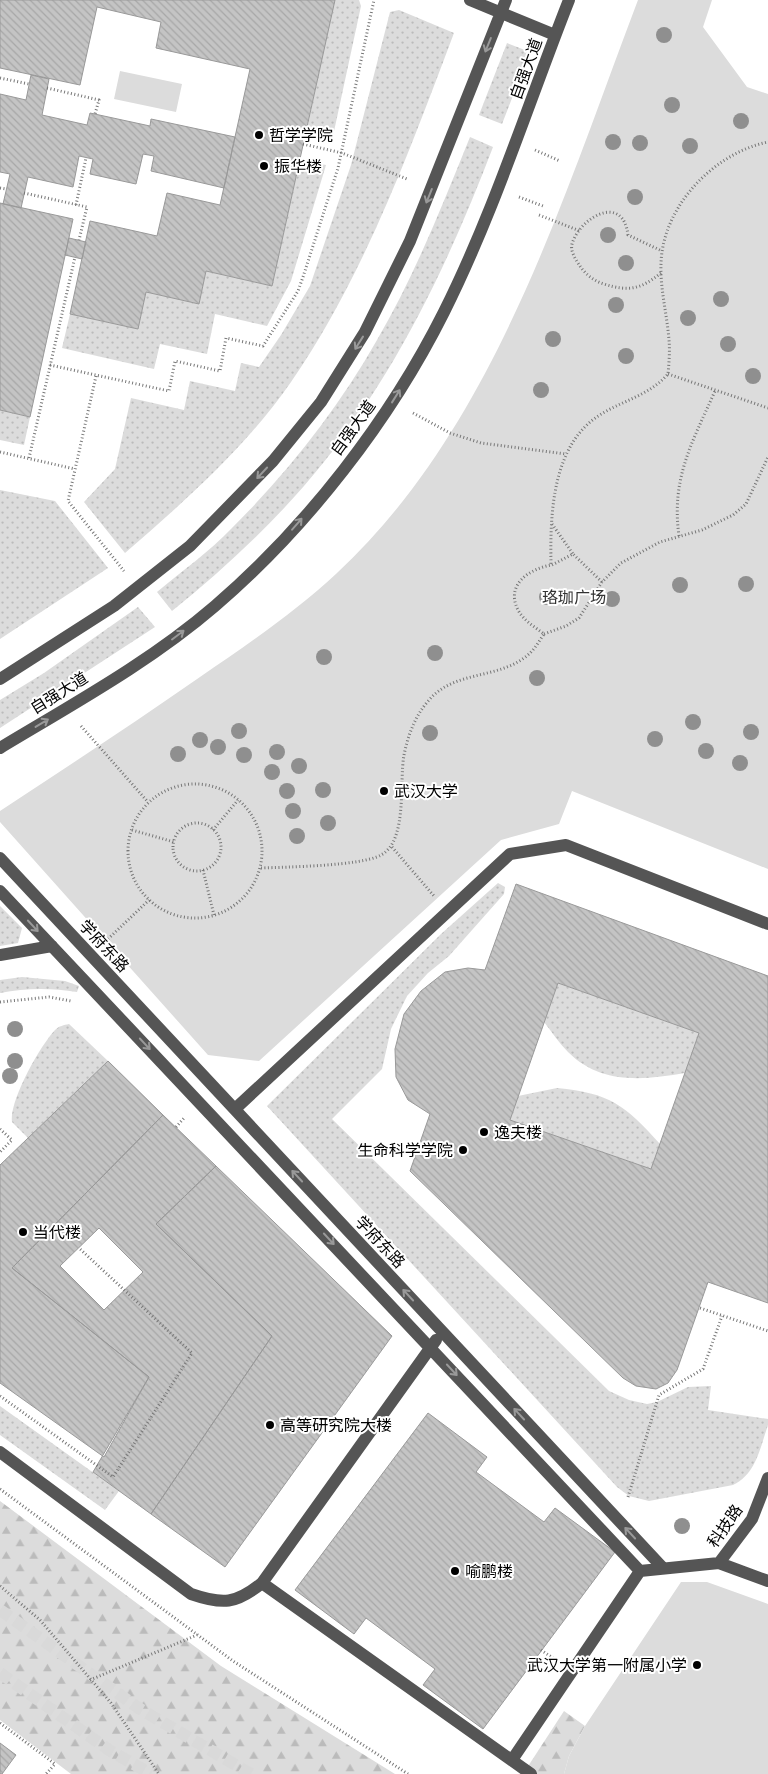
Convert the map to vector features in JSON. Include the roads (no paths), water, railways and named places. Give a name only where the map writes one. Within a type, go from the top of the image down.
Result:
[{"type":"street","points":[[470,0],[555,35]]},
{"type":"street","points":[[0,679],[114,606],[190,546],[273,461],[321,402],[365,332],[410,241],[506,0]]},
{"type":"street","name":"自强大道","points":[[0,748],[153,653],[231,592],[290,532],[319,499],[392,402],[418,360],[465,266],[512,152],[569,0]]},
{"type":"street","points":[[235,1109],[449,913],[510,854],[566,845],[768,924]]},
{"type":"street","name":"学府东路","points":[[0,858],[663,1568]]},
{"type":"street","points":[[0,891],[640,1571]]},
{"type":"street","points":[[0,955],[52,946]]},
{"type":"street","points":[[0,1452],[191,1594],[218,1601],[232,1601],[243,1597],[262,1583],[442,1332]]},
{"type":"street","name":"科技路","points":[[719,1563],[752,1519],[768,1478]]},
{"type":"street","points":[[512,1760],[640,1571],[719,1563],[768,1581]]},
{"type":"street","points":[[262,1583],[531,1774]]},
{"type":"tunnel","points":[[0,1610],[140,1709],[251,1774]]},
{"type":"tunnel","points":[[0,1673],[109,1750],[151,1774]]},
{"type":"place","name":"哲学学院","points":[[259,135]]},
{"type":"place","name":"振华楼","points":[[264,166]]},
{"type":"place","name":"武汉大学","points":[[384,791]]},
{"type":"place","name":"逸夫楼","points":[[484,1132]]},
{"type":"place","name":"生命科学学院","points":[[463,1150]]},
{"type":"place","name":"当代楼","points":[[23,1232]]},
{"type":"place","name":"高等研究院大楼","points":[[270,1425]]},
{"type":"place","name":"喻鹏楼","points":[[455,1571]]},
{"type":"place","name":"武汉大学第一附属小学","points":[[697,1665]]},
{"type":"park label","name":"珞珈广场","points":[[574,597]]}]
